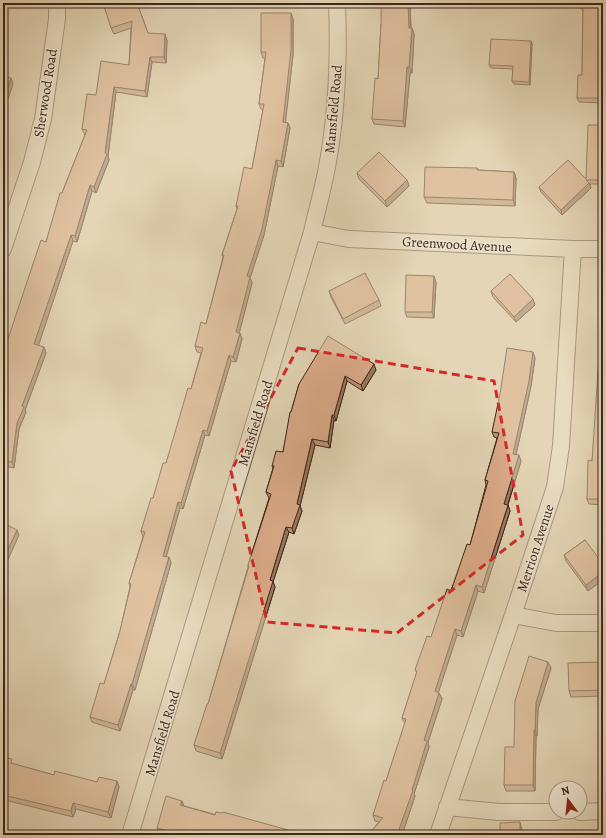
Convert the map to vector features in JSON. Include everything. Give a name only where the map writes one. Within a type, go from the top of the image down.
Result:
[{"type":"street","name":"Sherwood Road","points":[[3,249],[32,162],[43,119],[57,19],[57,3]]},
{"type":"street","name":"Mansfield Road","points":[[130,835],[312,232],[327,167],[334,107],[338,40],[337,3]]},
{"type":"street","name":"Greenwood Avenue","points":[[312,232],[349,239],[603,250]]},
{"type":"street","name":"Merrion Avenue","points":[[438,835],[513,615],[556,480],[561,446],[573,249]]},
{"type":"street","points":[[513,615],[556,622],[603,623]]},
{"type":"street","points":[[447,808],[499,812],[548,812]]},
{"type":"street","points":[[588,812],[603,811]]},
{"type":"highlighted area","points":[[298,348],[494,381],[523,535],[397,633],[267,622],[231,471]]},
{"type":"building","points":[[103,3],[137,3],[148,33],[165,34],[164,57],[150,57],[145,91],[114,87],[105,153],[107,154],[94,187],[90,185],[75,236],[71,235],[34,344],[44,347],[22,406],[24,407],[17,423],[12,462],[3,461],[3,354],[41,240],[46,242],[60,193],[62,193],[87,130],[82,129],[87,94],[96,95],[101,61],[129,65],[132,21],[111,28]]},
{"type":"building","points":[[381,3],[408,3],[409,28],[412,28],[409,67],[407,67],[403,121],[372,119],[375,78],[378,79]]},
{"type":"building","points":[[581,3],[603,3],[603,98],[577,98],[578,75],[582,75],[583,6],[581,6]]},
{"type":"building","points":[[261,13],[291,13],[291,50],[283,122],[288,123],[281,161],[276,160],[262,229],[247,276],[250,277],[236,332],[240,333],[233,357],[229,355],[207,431],[203,430],[181,503],[178,502],[163,556],[169,557],[132,684],[118,725],[90,717],[100,683],[104,684],[120,631],[131,584],[129,583],[145,532],[141,531],[151,498],[153,498],[163,463],[166,463],[188,388],[191,389],[203,348],[195,346],[201,322],[206,324],[224,255],[222,255],[238,206],[236,206],[244,167],[252,169],[264,104],[259,104],[266,52],[261,52]]},
{"type":"building","points":[[491,39],[531,41],[529,82],[512,81],[513,66],[489,65]]},
{"type":"building","points":[[3,76],[11,78],[3,101]]},
{"type":"building","points":[[588,125],[603,125],[603,180],[586,180],[589,183],[561,210],[539,187],[568,160],[586,179]]},
{"type":"building","points":[[379,152],[407,180],[385,201],[357,173]]},
{"type":"building","points":[[425,167],[477,168],[477,170],[514,172],[513,200],[424,197]]},
{"type":"building","points":[[365,273],[379,300],[343,319],[329,291]]},
{"type":"building","points":[[510,274],[533,299],[514,317],[491,291]]},
{"type":"building","points":[[406,275],[434,276],[432,312],[405,312]]},
{"type":"building","points":[[328,336],[374,364],[361,385],[345,376],[334,415],[332,415],[328,442],[312,439],[297,504],[300,505],[292,528],[286,527],[270,580],[273,581],[220,753],[194,745],[208,704],[249,566],[248,565],[271,494],[266,492],[274,466],[272,466],[276,451],[283,452],[290,412],[299,384]]},
{"type":"building","points":[[507,348],[533,352],[529,381],[513,454],[519,455],[504,504],[508,505],[482,587],[476,585],[461,631],[455,629],[435,691],[439,693],[424,740],[427,741],[413,790],[397,835],[368,835],[383,818],[373,815],[384,780],[386,781],[406,719],[402,718],[417,671],[415,670],[427,636],[431,637],[447,589],[451,591],[467,544],[470,545],[488,481],[485,480],[499,433],[492,432]]},
{"type":"building","points":[[599,356],[603,357],[603,499],[587,499],[588,460],[592,461]]},
{"type":"building","points":[[3,523],[17,530],[3,560]]},
{"type":"building","points":[[585,540],[603,564],[603,572],[586,585],[564,555]]},
{"type":"building","points":[[3,566],[6,567],[3,575]]},
{"type":"building","points":[[529,656],[548,662],[536,703],[533,785],[504,785],[505,747],[514,747],[515,701]]},
{"type":"building","points":[[603,662],[603,690],[569,691],[568,663]]},
{"type":"building","points":[[3,757],[12,759],[11,763],[54,775],[55,771],[97,782],[99,777],[117,781],[108,812],[73,803],[71,811],[3,795]]},
{"type":"building","points":[[166,796],[182,801],[180,805],[215,815],[216,812],[223,812],[288,830],[286,835],[183,835],[157,828]]},
{"type":"building","points":[[520,822],[520,835],[500,835],[500,823]]}]
